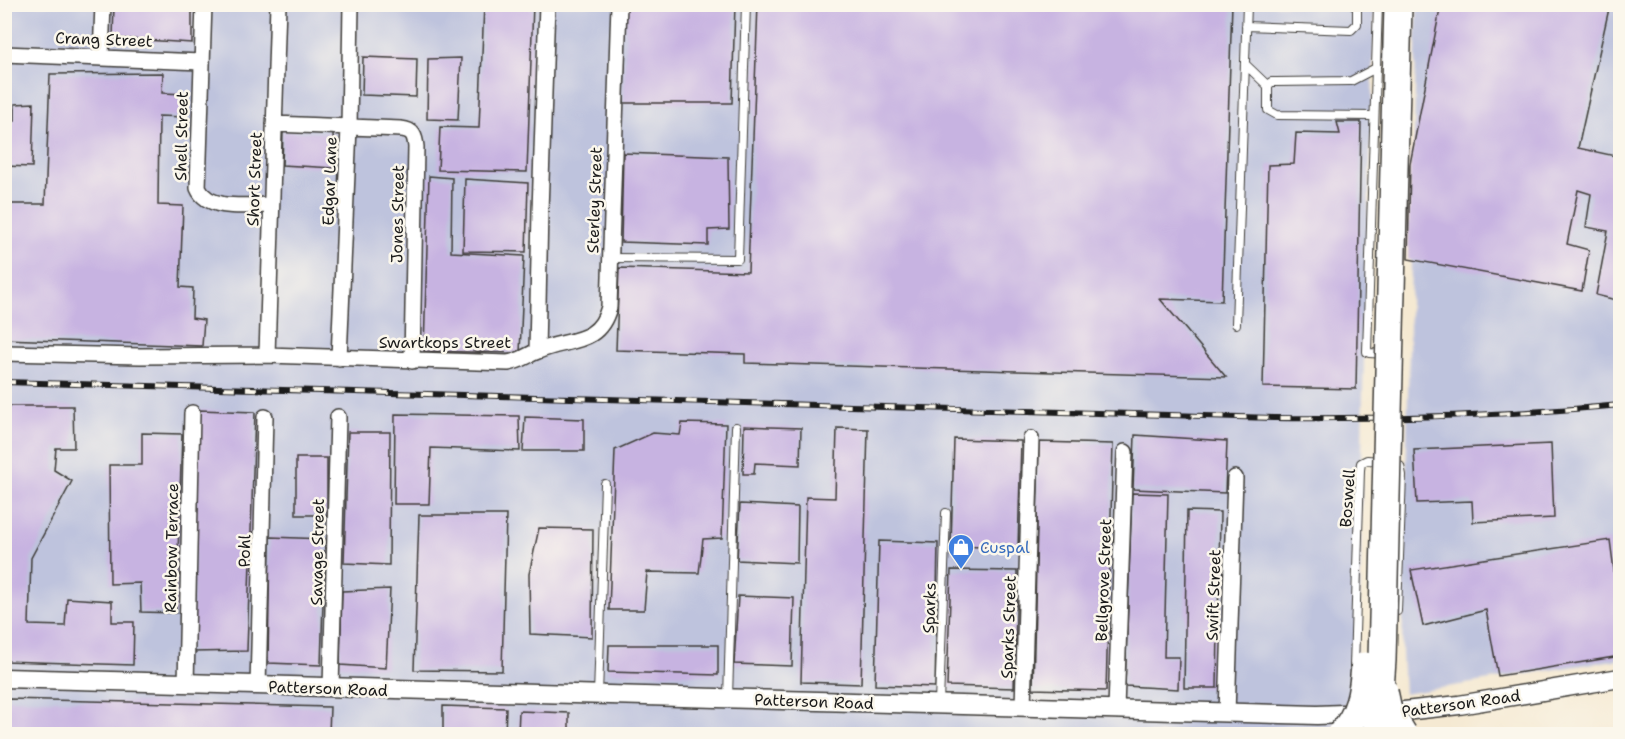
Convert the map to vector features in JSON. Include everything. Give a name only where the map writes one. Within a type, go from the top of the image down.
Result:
[{"type":"highway","points":[[1354,728],[1350,724],[1356,714],[1361,695],[1369,616],[1383,4]]},
{"type":"highway","points":[[1377,735],[1382,660],[1398,4]]},
{"type":"highway","points":[[1382,660],[1388,710],[1398,716]]},
{"type":"street","points":[[101,57],[102,4]]},
{"type":"street","name":"Shell Street","points":[[204,4],[197,180],[200,193],[209,201],[226,205],[271,205]]},
{"type":"street","name":"Short Street","points":[[267,355],[278,4]]},
{"type":"street","name":"Edgar Lane","points":[[339,358],[349,127],[351,4]]},
{"type":"street","points":[[537,351],[547,4]]},
{"type":"street","name":"Sterley Street","points":[[537,351],[581,338],[598,330],[606,318],[609,307],[619,4]]},
{"type":"street","name":"Crang Street","points":[[4,54],[201,62]]},
{"type":"street","name":"Jones Street","points":[[274,124],[411,131],[415,139],[412,361]]},
{"type":"street","name":"Swartkops Street","points":[[4,353],[140,356],[267,355],[508,363],[518,361],[537,351]]},
{"type":"street","name":"Rainbow Terrace","points":[[186,684],[192,413]]},
{"type":"street","name":"Pohl","points":[[258,686],[265,417]]},
{"type":"street","name":"Savage Street","points":[[332,688],[338,417]]},
{"type":"street","name":"Sparks Street","points":[[1023,707],[1031,439]]},
{"type":"street","name":"Bellgrove Street","points":[[1116,710],[1125,452]]},
{"type":"street","name":"Swift Street","points":[[1227,712],[1235,478]]},
{"type":"street","name":"Patterson Road","points":[[4,678],[1317,715],[1354,728],[1398,716],[1620,678]]},
{"type":"lane","points":[[610,258],[738,259],[746,4]]},
{"type":"lane","points":[[1236,324],[1247,4]]},
{"type":"lane","points":[[1246,26],[1351,30],[1357,24],[1357,9],[1352,4]]},
{"type":"lane","points":[[1378,4],[1367,352],[1398,354]]},
{"type":"lane","points":[[1245,64],[1268,86]]},
{"type":"lane","points":[[1373,116],[1277,115],[1268,110],[1268,86],[1271,82],[1351,81],[1376,69]]},
{"type":"lane","points":[[728,699],[736,427]]},
{"type":"lane","name":"Boswell","points":[[1354,679],[1360,470],[1366,460],[1397,463],[1401,469],[1396,623]]},
{"type":"lane","points":[[598,695],[605,484]]},
{"type":"lane","name":"Sparks","points":[[939,704],[946,513]]},
{"type":"lane","points":[[1354,691],[1354,728]]},
{"type":"shaded area","points":[[4,5],[1375,5],[1363,390],[1360,606],[1353,691],[1328,734],[5,734]]},
{"type":"shaded area","points":[[1417,5],[1620,5],[1620,659],[1404,694],[1402,652]]},
{"type":"building","points":[[114,4],[192,4],[192,43],[113,38]]},
{"type":"building","points":[[484,4],[533,4],[527,172],[438,170],[440,127],[479,128]]},
{"type":"building","points":[[626,4],[735,4],[732,103],[624,103]]},
{"type":"building","points":[[758,4],[1232,4],[1222,301],[1160,299],[1226,377],[745,363],[745,354],[616,350],[619,268],[748,272]]},
{"type":"building","points":[[1441,4],[1610,4],[1578,148],[1620,157],[1620,301],[1596,295],[1608,231],[1586,227],[1591,194],[1578,190],[1567,244],[1589,250],[1582,291],[1408,259],[1410,164]]},
{"type":"building","points":[[363,57],[417,59],[416,97],[362,95]]},
{"type":"building","points":[[461,58],[458,120],[427,119],[428,59]]},
{"type":"building","points":[[163,73],[162,93],[186,94],[185,117],[159,116],[158,205],[183,206],[180,287],[193,288],[192,318],[204,320],[202,346],[4,339],[4,204],[45,204],[50,74]]},
{"type":"building","points":[[34,103],[32,167],[4,166],[4,121],[15,121],[15,104]]},
{"type":"building","points":[[1337,122],[1361,122],[1356,389],[1263,387],[1268,165],[1294,164],[1296,133],[1340,134]]},
{"type":"building","points":[[283,132],[333,133],[334,168],[282,165]]},
{"type":"building","points":[[623,153],[728,157],[729,229],[708,230],[708,245],[621,242]]},
{"type":"building","points":[[429,176],[452,178],[451,252],[524,256],[520,353],[424,351]]},
{"type":"building","points":[[465,179],[528,183],[526,252],[463,251]]},
{"type":"building","points":[[4,406],[73,406],[74,448],[56,448],[54,470],[72,481],[31,558],[29,625],[65,626],[67,598],[112,601],[112,622],[134,622],[133,665],[4,661]]},
{"type":"building","points":[[199,410],[255,412],[247,651],[192,652]]},
{"type":"building","points":[[395,414],[519,416],[520,451],[431,448],[429,504],[394,504]]},
{"type":"building","points":[[525,417],[584,419],[584,451],[523,451]]},
{"type":"building","points":[[682,423],[726,424],[722,538],[703,539],[699,573],[647,572],[644,610],[609,610],[615,450],[653,433],[680,435]]},
{"type":"building","points":[[744,426],[801,428],[800,465],[755,463],[754,474],[743,474]]},
{"type":"building","points":[[837,428],[868,429],[861,684],[801,682],[806,497],[835,498]]},
{"type":"building","points":[[348,432],[390,432],[389,565],[344,563]]},
{"type":"building","points":[[142,433],[182,434],[176,613],[141,612],[140,583],[110,584],[109,465],[142,465]]},
{"type":"building","points":[[1135,435],[1227,441],[1225,493],[1133,489]]},
{"type":"building","points":[[954,439],[1021,441],[1018,548],[951,546]]},
{"type":"building","points":[[1039,442],[1113,444],[1106,691],[1033,689]]},
{"type":"building","points":[[1551,444],[1554,518],[1473,522],[1472,501],[1417,503],[1414,450]]},
{"type":"building","points":[[296,458],[327,458],[327,515],[296,515]]},
{"type":"building","points":[[1132,493],[1168,494],[1164,657],[1179,657],[1178,689],[1125,686]]},
{"type":"building","points":[[740,504],[798,507],[797,563],[737,560]]},
{"type":"building","points":[[1187,511],[1220,512],[1217,688],[1184,688]]},
{"type":"building","points":[[419,515],[506,515],[502,671],[414,670]]},
{"type":"building","points":[[539,528],[593,529],[592,637],[530,634],[529,574]]},
{"type":"building","points":[[270,537],[325,539],[321,665],[268,663]]},
{"type":"building","points":[[1610,540],[1620,616],[1620,656],[1498,676],[1486,610],[1423,626],[1411,570]]},
{"type":"building","points":[[879,541],[938,543],[935,687],[875,685]]},
{"type":"building","points":[[951,570],[1017,571],[1014,688],[947,686]]},
{"type":"building","points":[[390,589],[386,668],[340,665],[342,591]]},
{"type":"building","points":[[738,596],[794,598],[792,666],[734,664]]},
{"type":"building","points":[[609,645],[718,645],[718,675],[608,672]]},
{"type":"building","points":[[8,699],[330,707],[329,734],[4,734]]},
{"type":"building","points":[[443,706],[506,708],[505,734],[443,734]]},
{"type":"building","points":[[519,711],[569,713],[569,734],[518,734]]},
{"type":"railway","points":[[4,382],[1274,418],[1447,416],[1620,405]]},
{"type":"place","name":"Cuspal","points":[[961,570]]}]
